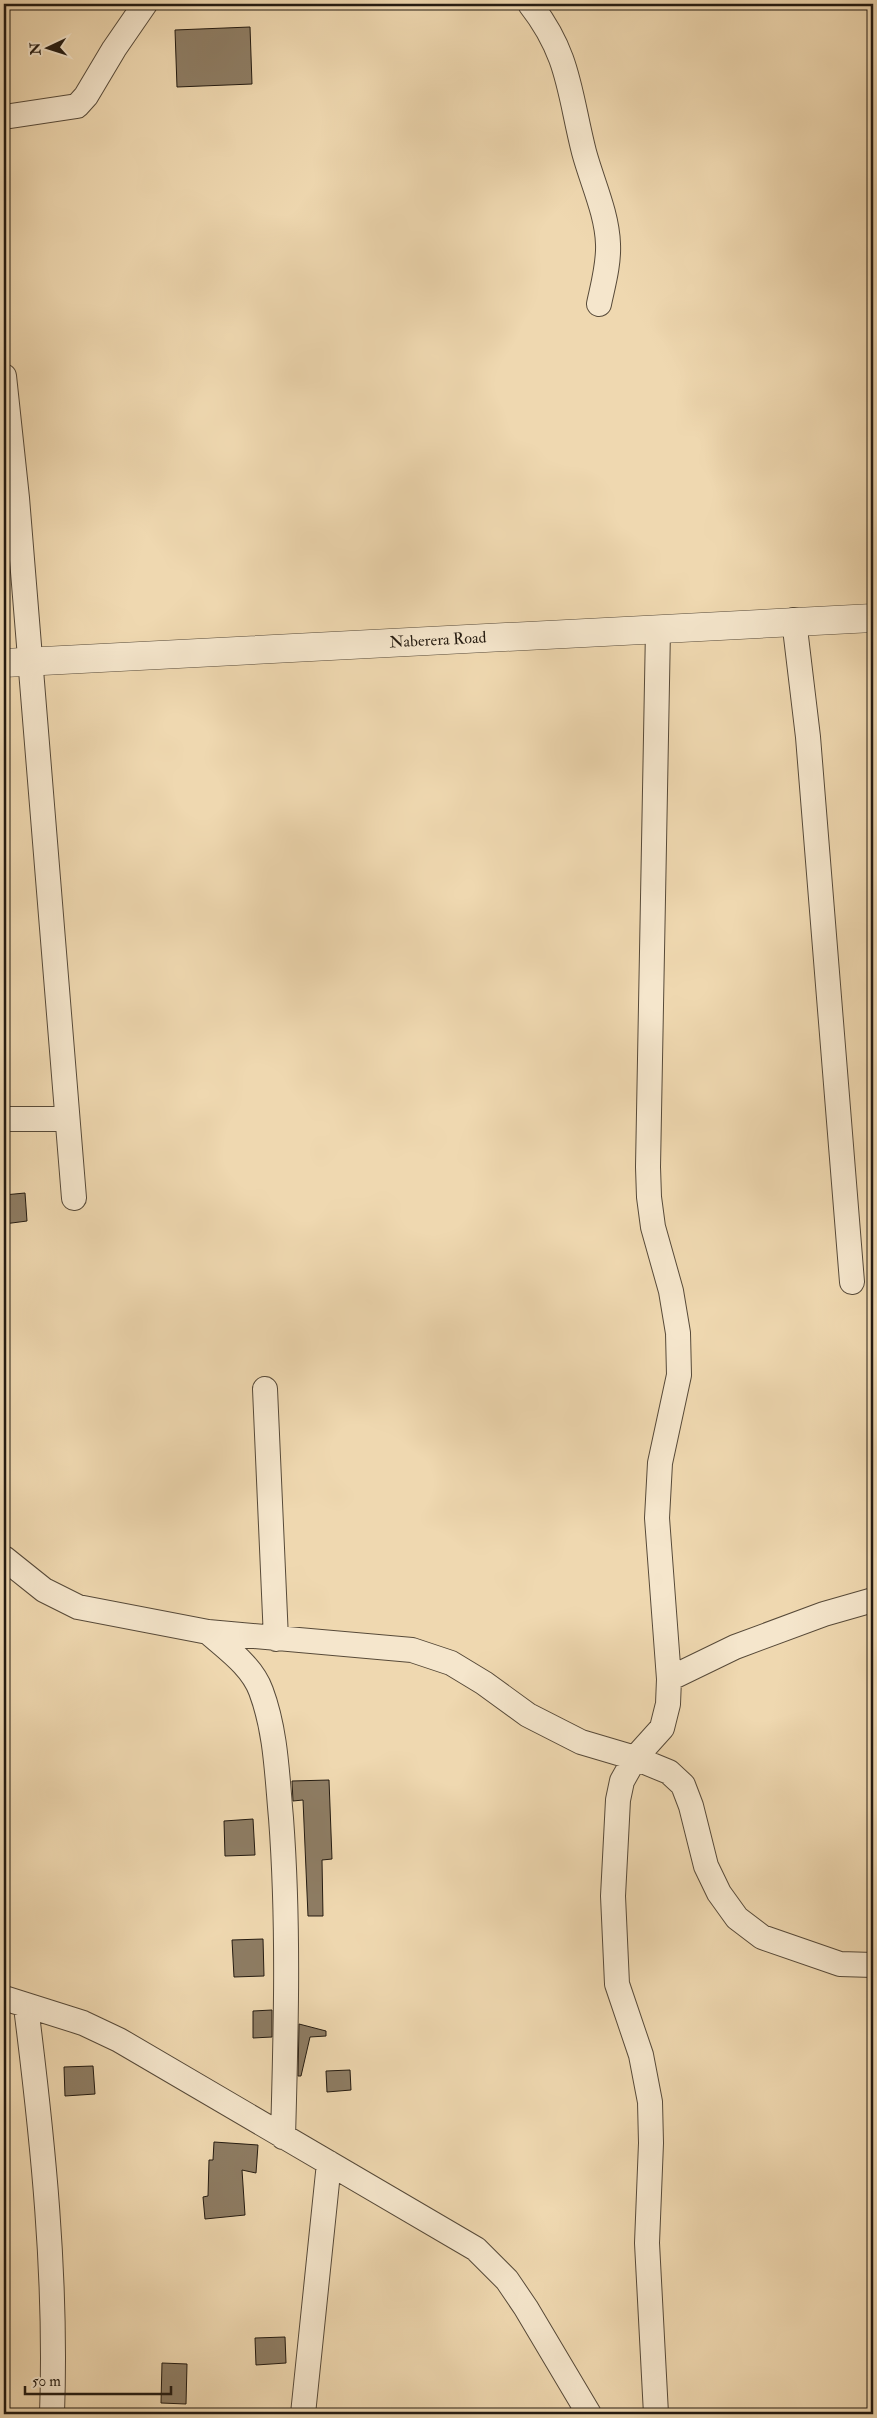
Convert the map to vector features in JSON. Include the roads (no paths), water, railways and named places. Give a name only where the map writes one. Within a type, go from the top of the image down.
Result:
[{"type":"street","points":[[4,117],[77,106],[86,96],[114,49],[145,4]]},
{"type":"street","points":[[530,4],[546,26],[564,64],[584,152],[606,230],[608,245],[599,304]]},
{"type":"street","points":[[4,376],[17,498],[17,662],[74,1198]]},
{"type":"street","name":"Naberera Road","points":[[17,662],[658,629],[794,620],[873,618]]},
{"type":"street","points":[[794,620],[808,737],[852,1282]]},
{"type":"street","points":[[656,2414],[647,2243],[651,2142],[650,2102],[641,2056],[617,1984],[613,1896],[618,1800],[622,1781],[635,1758],[662,1728],[668,1704],[669,1679],[657,1518],[660,1463],[679,1375],[678,1333],[671,1291],[653,1227],[648,1167],[658,629]]},
{"type":"street","points":[[4,1119],[66,1119]]},
{"type":"street","points":[[266,1390],[276,1639]]},
{"type":"street","points":[[4,1558],[44,1590],[78,1607],[208,1632],[412,1650],[443,1660],[484,1683],[528,1715],[563,1734],[581,1742],[635,1758],[669,1772],[683,1785],[691,1806],[706,1866],[719,1893],[737,1918],[762,1937],[840,1964],[873,1965]]},
{"type":"street","points":[[669,1679],[735,1647],[824,1614],[873,1600]]},
{"type":"street","points":[[208,1632],[242,1661],[260,1689],[273,1735],[286,1880],[287,1977],[283,2137]]},
{"type":"street","points":[[4,1998],[26,2007],[83,2023],[119,2040],[476,2249],[507,2280],[526,2308],[589,2414]]},
{"type":"street","points":[[26,2007],[46,2184],[54,2372],[52,2414]]},
{"type":"street","points":[[303,2414],[329,2163]]}]
